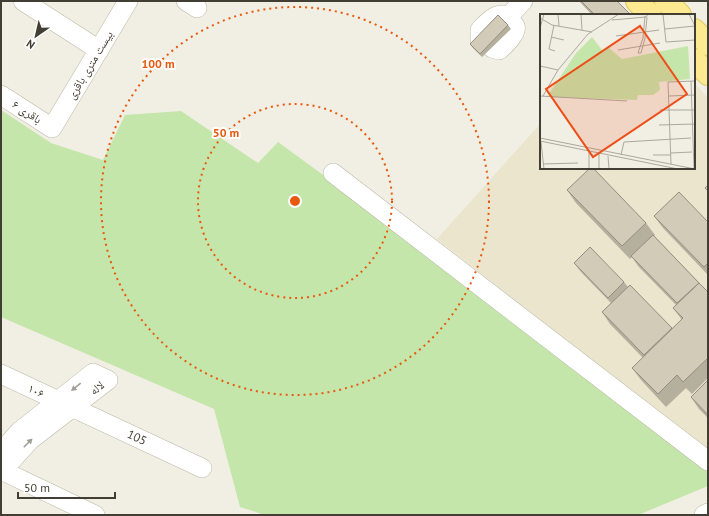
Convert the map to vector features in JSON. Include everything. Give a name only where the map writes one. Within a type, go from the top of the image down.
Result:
[{"type":"main road","points":[[636,1],[649,14]]},
{"type":"main road","points":[[666,1],[679,14]]},
{"type":"main road","points":[[695,31],[708,44]]},
{"type":"main road","points":[[695,61],[708,74]]},
{"type":"street","points":[[23,1],[100,50]]},
{"type":"street","name":"بیست متری باقری","points":[[52,128],[128,1]]},
{"type":"street","points":[[507,18],[524,1]]},
{"type":"street","points":[[501,14],[507,18],[515,26],[515,30],[504,46],[499,50],[486,43],[480,30],[492,18],[501,14]]},
{"type":"street","name":"باقری ۶","points":[[1,95],[52,128]]},
{"type":"street","points":[[333,173],[708,461]]},
{"type":"street","name":"۱۰۶","points":[[1,374],[65,405]]},
{"type":"street","points":[[65,405],[19,432],[1,466],[95,515]]},
{"type":"street","name":"105","points":[[65,405],[202,468]]},
{"type":"street","points":[[704,515],[708,513]]},
{"type":"shaded area","points":[[695,84],[708,98],[708,450],[437,239],[540,124],[540,169],[695,169]]},
{"type":"green space","points":[[1,110],[51,143],[103,160],[125,115],[181,111],[258,163],[278,142],[708,456],[708,486],[638,515],[265,515],[240,507],[214,409],[1,317]]},
{"type":"building","points":[[581,1],[617,1],[630,14],[594,14]]},
{"type":"building","points":[[498,15],[508,25],[480,54],[470,44]]},
{"type":"building","points":[[589,169],[594,169],[646,223],[622,246],[567,190]]},
{"type":"building","points":[[679,192],[708,222],[708,263],[704,267],[654,216]]},
{"type":"building","points":[[653,235],[699,283],[677,303],[631,256]]},
{"type":"building","points":[[590,247],[624,282],[608,298],[574,263]]},
{"type":"building","points":[[699,283],[708,292],[708,358],[683,382],[677,375],[658,394],[632,368],[683,318],[673,308]]},
{"type":"building","points":[[630,285],[672,328],[644,355],[602,312]]},
{"type":"building","points":[[708,380],[708,415],[691,397]]}]
